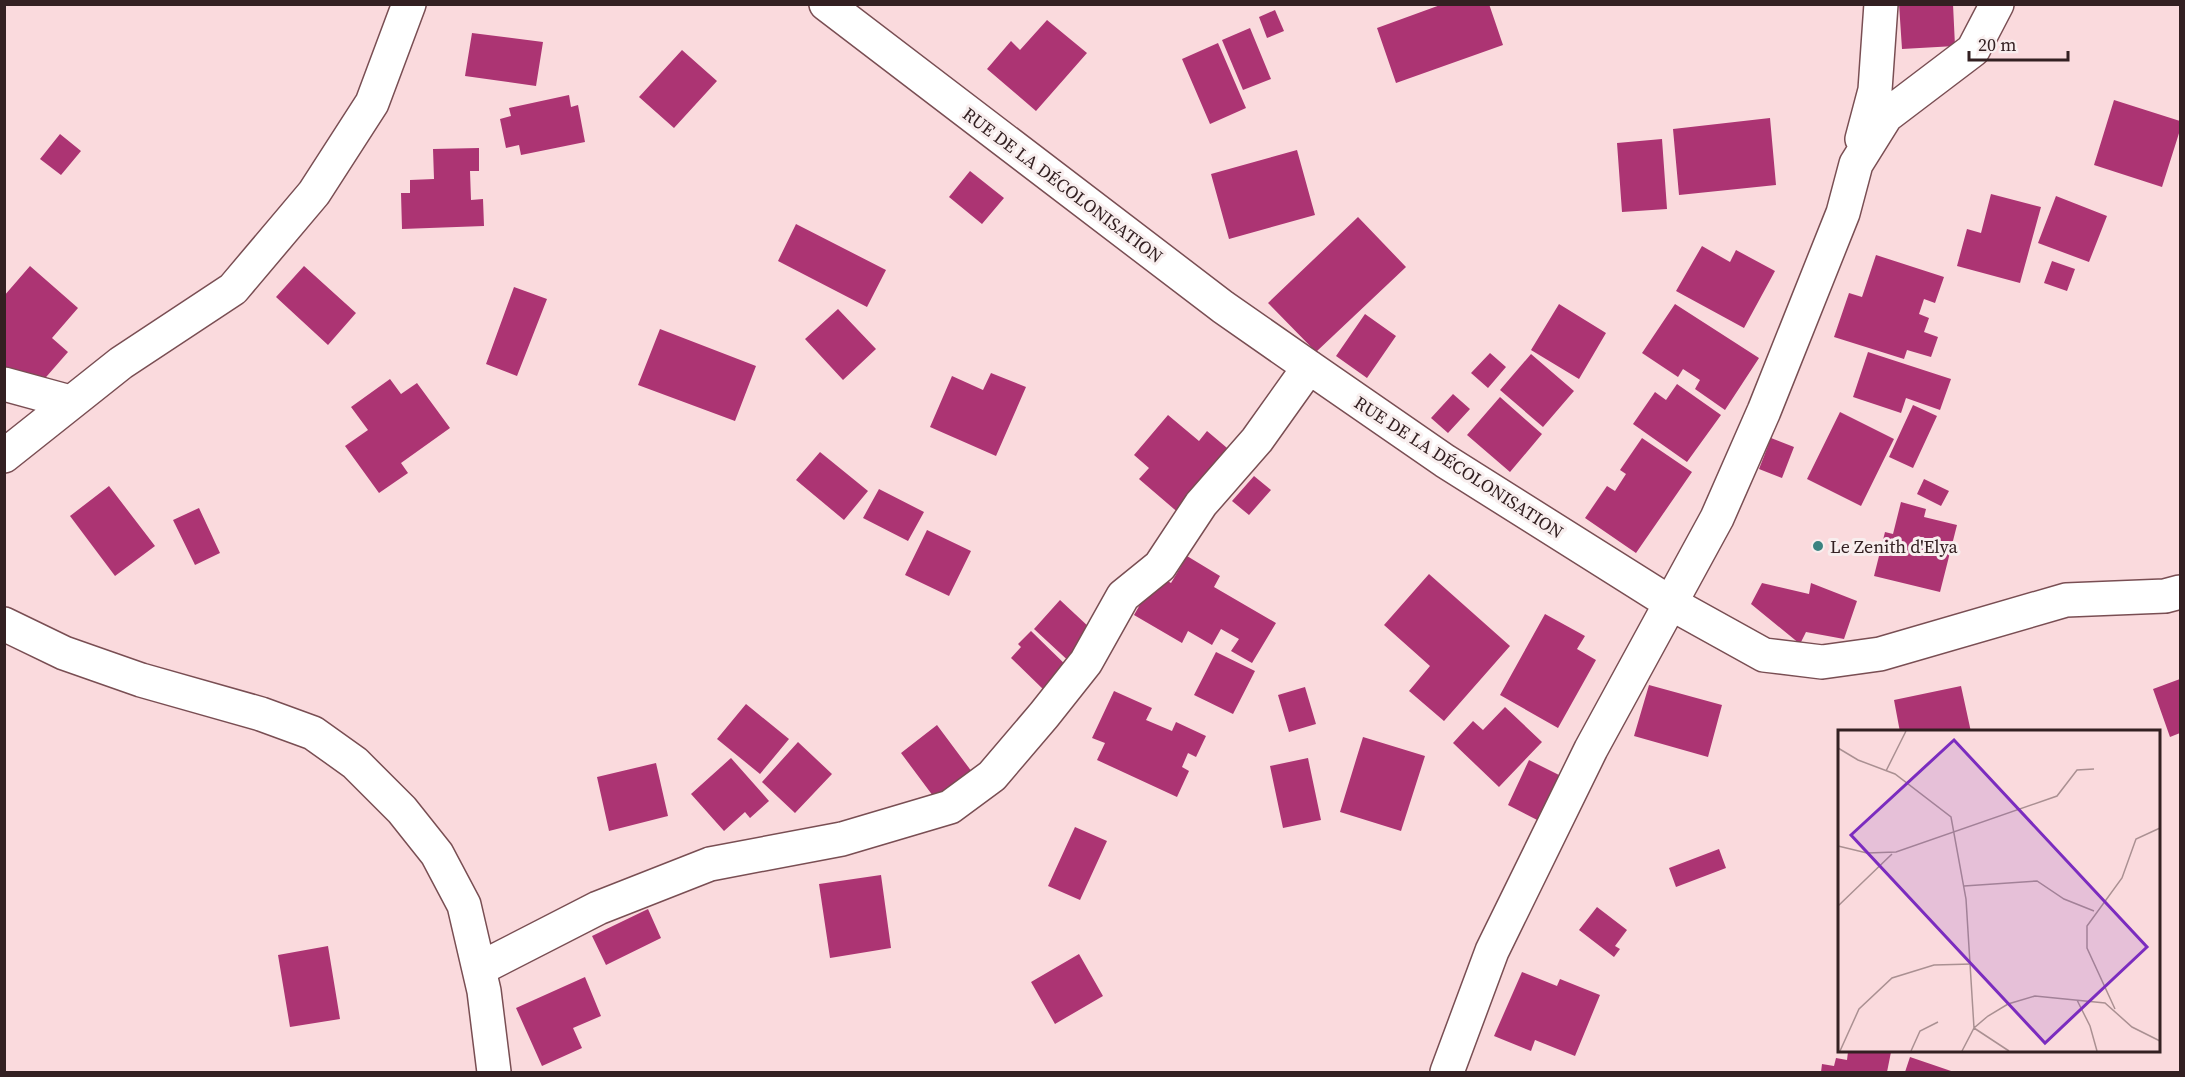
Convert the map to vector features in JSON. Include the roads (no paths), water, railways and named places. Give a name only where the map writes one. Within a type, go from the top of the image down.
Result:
[{"type":"street","points":[[4,456],[121,363],[233,289],[314,193],[372,103],[409,4]]},
{"type":"street","name":"RUE DE LA DÉCOLONISATION","points":[[826,4],[1223,307],[1309,367],[1445,461],[1672,604],[1764,655],[1822,662],[1880,654],[2066,600],[2165,596],[2181,592]]},
{"type":"street","points":[[1843,213],[1875,90],[1881,4]]},
{"type":"street","points":[[1447,1072],[1498,941],[1591,749],[1717,518],[1843,213],[1856,164],[1886,116],[1973,50],[1997,4]]},
{"type":"street","points":[[479,969],[598,908],[710,864],[842,839],[950,807],[992,776],[1044,715],[1086,662],[1124,596],[1160,566],[1201,504],[1257,440],[1309,367]]},
{"type":"street","points":[[4,384],[70,402]]},
{"type":"street","points":[[4,624],[64,653],[141,680],[261,714],[314,734],[355,764],[402,810],[437,854],[464,904],[479,969],[494,1072]]},
{"type":"place","name":"Le Zenith d'Elya","points":[[1818,546]]}]
